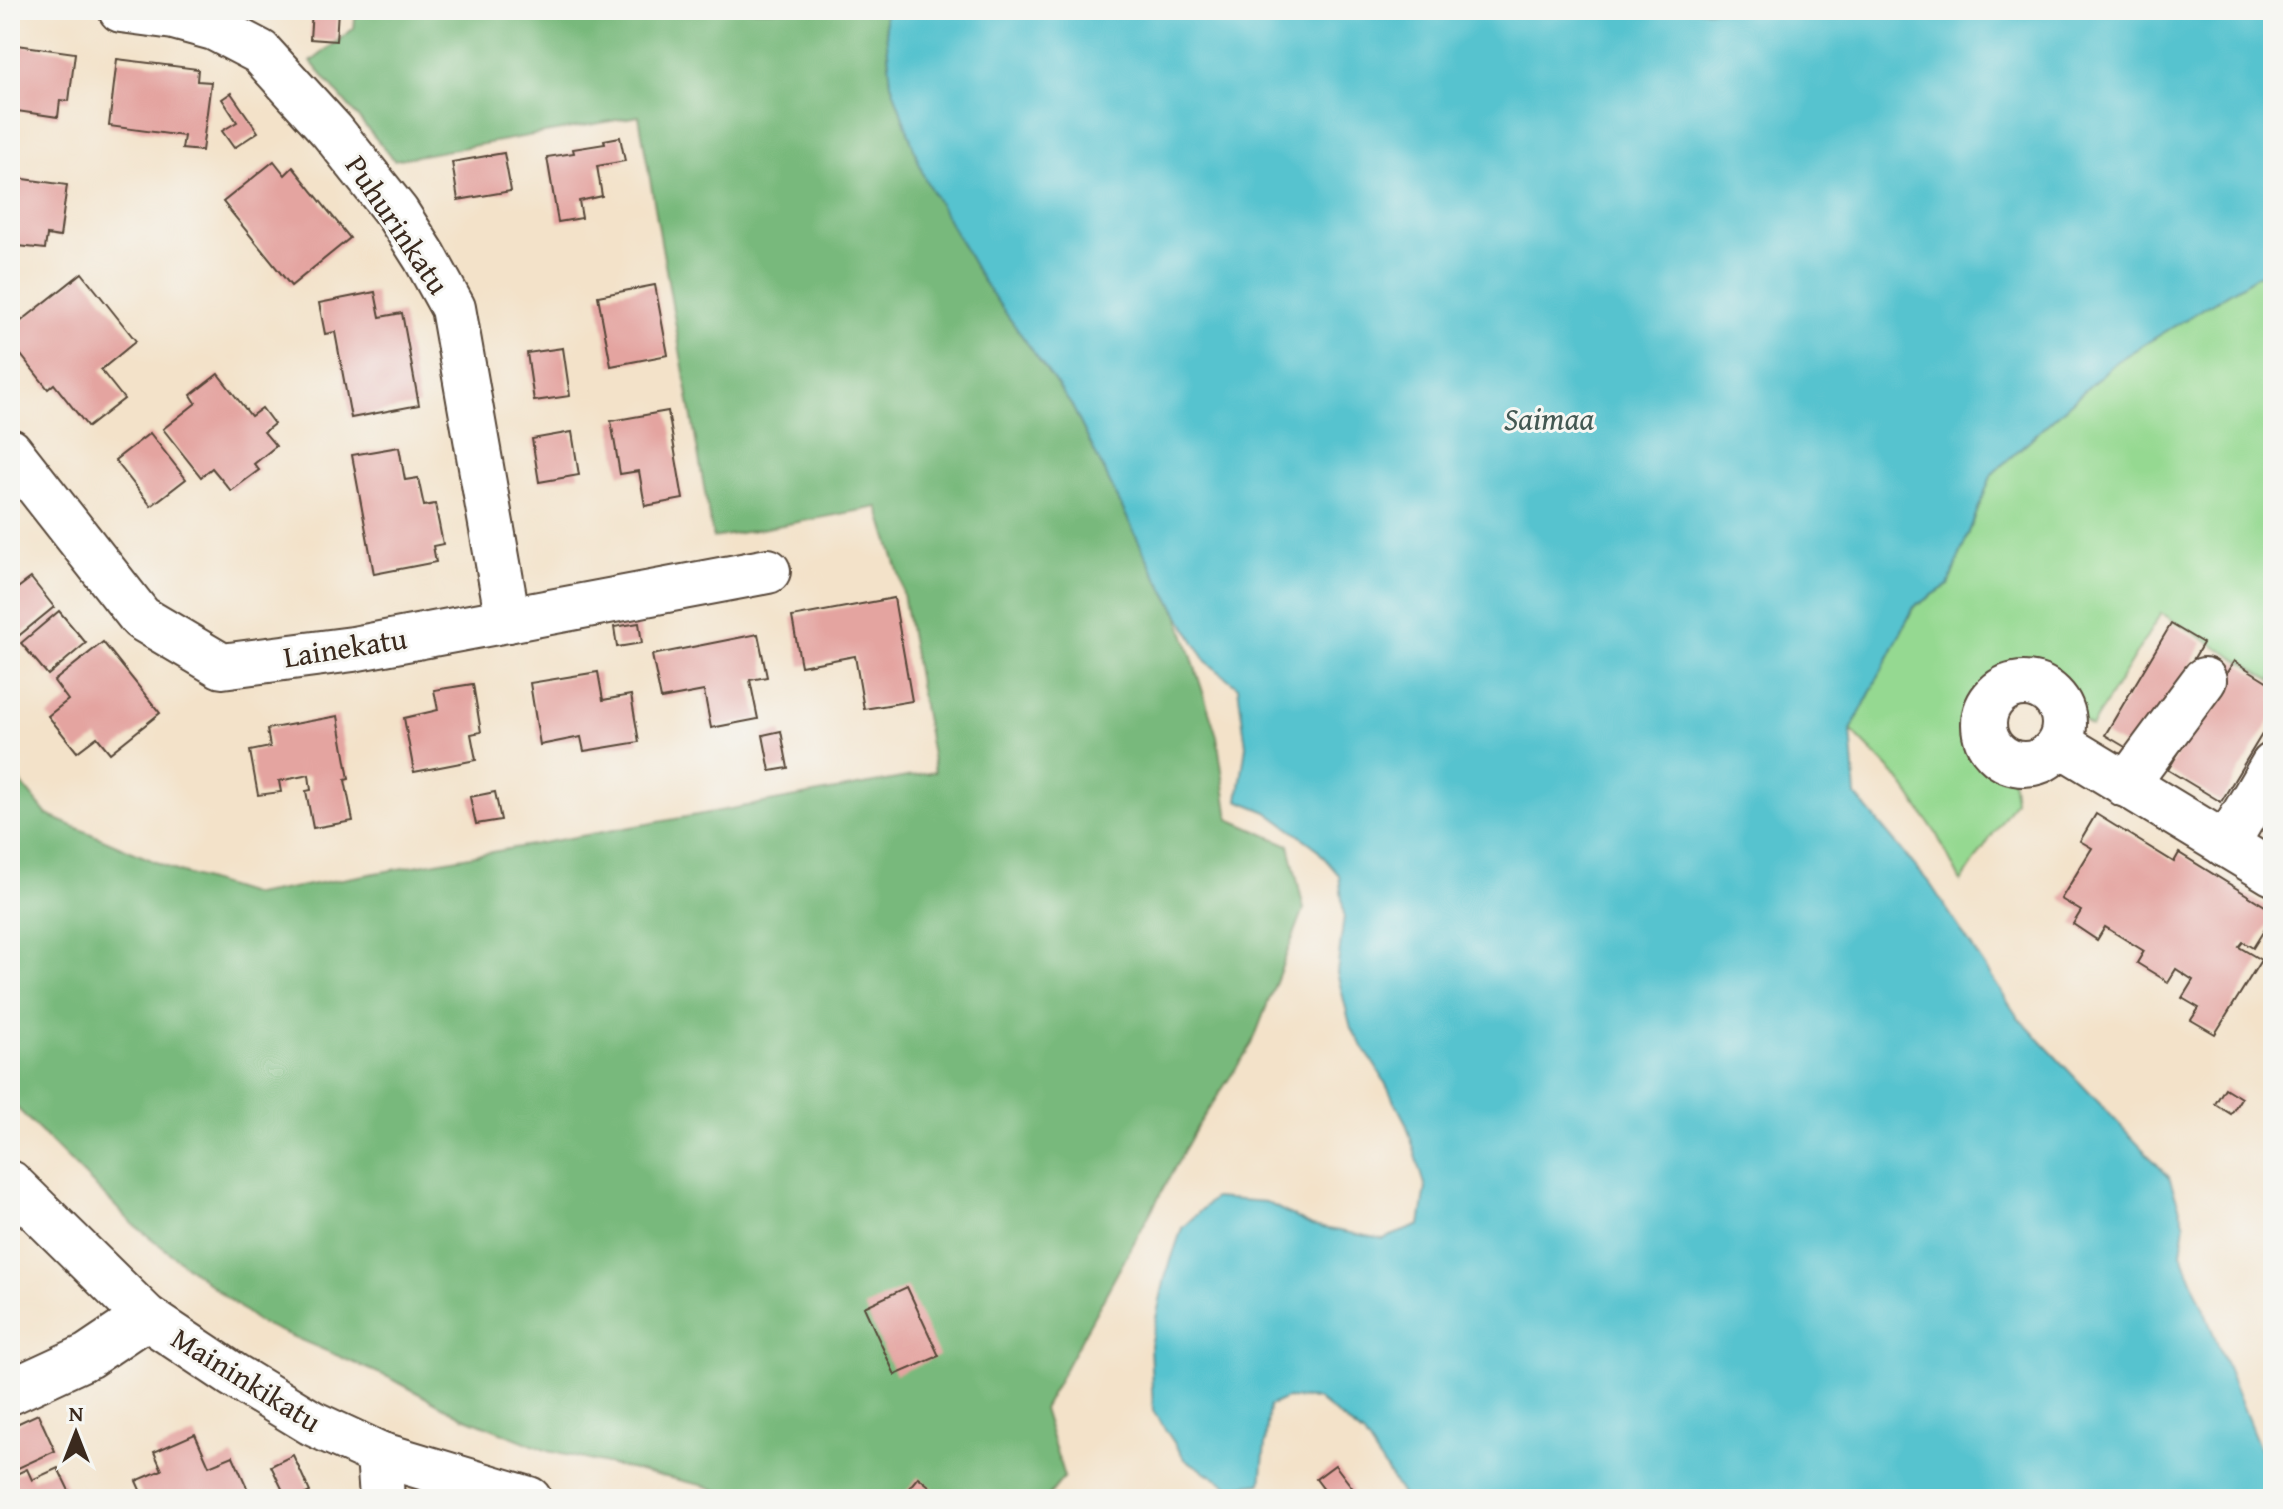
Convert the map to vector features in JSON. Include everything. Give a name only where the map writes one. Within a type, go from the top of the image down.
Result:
[{"type":"street","name":"Puhurinkatu","points":[[121,10],[174,17],[214,28],[260,52],[332,131],[397,213],[425,257],[453,308],[508,620]]},
{"type":"street","name":"Lainekatu","points":[[10,451],[141,618],[222,666],[353,649],[768,571]]},
{"type":"street","points":[[2126,785],[2204,680]]},
{"type":"street","points":[[2060,744],[2273,873]]},
{"type":"street","points":[[2226,845],[2273,765]]},
{"type":"street","name":"Maininkikatu","points":[[10,1183],[146,1317],[233,1375],[312,1423],[379,1454],[519,1498]]},
{"type":"street","points":[[10,1392],[88,1356],[146,1317]]},
{"type":"street","points":[[379,1454],[382,1499]]},
{"type":"green space","points":[[356,10],[884,10],[891,83],[924,176],[982,280],[1072,406],[1178,614],[1217,736],[1229,819],[1289,845],[1304,909],[1252,1044],[1197,1127],[1043,1409],[1064,1477],[1046,1499],[740,1499],[706,1486],[548,1451],[461,1416],[390,1378],[258,1322],[133,1224],[10,1101],[10,769],[47,815],[179,872],[254,895],[935,772],[900,577],[878,507],[713,538],[639,116],[394,160],[311,62],[354,28]]},
{"type":"green space","points":[[2273,266],[2273,681],[2161,613],[2091,727],[2041,688],[2020,684],[2006,688],[1995,697],[1985,724],[1988,738],[1996,751],[2010,762],[2015,801],[1961,882],[1936,833],[1898,778],[1851,730],[1914,607],[1948,585],[1992,474],[2117,361]]},
{"type":"water","name":"Saimaa","points":[[884,10],[2273,10],[2273,266],[2117,361],[1992,474],[1948,585],[1914,607],[1851,730],[1856,796],[1931,885],[2017,1016],[2169,1177],[2185,1224],[2181,1253],[2266,1464],[2273,1499],[1405,1499],[1364,1436],[1317,1399],[1286,1398],[1269,1406],[1261,1483],[1230,1487],[1185,1459],[1153,1411],[1150,1345],[1165,1278],[1182,1228],[1214,1198],[1266,1202],[1312,1226],[1383,1239],[1420,1225],[1426,1188],[1406,1123],[1381,1075],[1351,1028],[1337,973],[1344,916],[1339,875],[1314,846],[1267,812],[1238,800],[1246,746],[1238,687],[1206,661],[1153,570],[1072,406],[982,280],[924,177],[891,83]]},
{"type":"building","points":[[312,10],[338,10],[336,41],[310,39]]},
{"type":"building","points":[[10,44],[75,53],[69,101],[60,100],[58,117],[10,110]]},
{"type":"building","points":[[117,59],[198,69],[197,81],[211,82],[202,151],[182,149],[184,136],[109,126]]},
{"type":"building","points":[[231,93],[258,132],[234,148],[222,131],[237,122],[222,99]]},
{"type":"building","points":[[620,137],[625,161],[597,166],[602,196],[579,201],[582,218],[558,222],[547,157],[574,153],[573,149],[605,144],[604,140]]},
{"type":"building","points":[[504,153],[511,191],[458,200],[452,162]]},
{"type":"building","points":[[274,161],[285,175],[293,167],[350,238],[291,286],[223,202]]},
{"type":"building","points":[[10,177],[67,185],[60,237],[47,235],[45,249],[10,245]]},
{"type":"building","points":[[82,273],[136,341],[101,370],[124,399],[88,427],[54,384],[48,389],[10,341],[10,330]]},
{"type":"building","points":[[655,285],[668,355],[611,366],[598,296]]},
{"type":"building","points":[[375,292],[380,317],[402,313],[419,405],[351,418],[335,332],[325,334],[319,303]]},
{"type":"building","points":[[563,348],[570,396],[534,401],[527,353]]},
{"type":"building","points":[[218,374],[251,416],[262,408],[274,424],[264,432],[276,446],[254,464],[259,470],[231,491],[212,468],[201,477],[163,429],[196,403],[191,395]]},
{"type":"building","points":[[668,411],[683,499],[645,506],[639,471],[620,474],[611,421]]},
{"type":"building","points":[[572,432],[579,475],[539,482],[532,439]]},
{"type":"building","points":[[150,433],[186,479],[151,506],[115,460]]},
{"type":"building","points":[[399,447],[405,480],[418,478],[424,506],[435,504],[443,544],[433,546],[436,562],[374,574],[352,455]]},
{"type":"building","points":[[31,578],[54,607],[16,638],[10,630],[10,594]]},
{"type":"building","points":[[894,598],[912,701],[864,709],[855,656],[801,666],[792,617]]},
{"type":"building","points":[[59,611],[86,643],[48,675],[21,643]]},
{"type":"building","points":[[639,623],[642,643],[617,647],[614,627]]},
{"type":"building","points":[[2171,624],[2203,643],[2137,754],[2105,735]]},
{"type":"building","points":[[758,634],[767,677],[750,680],[758,719],[711,728],[704,691],[661,699],[652,655]]},
{"type":"building","points":[[103,642],[160,713],[110,753],[97,737],[77,752],[48,716],[68,700],[54,681]]},
{"type":"building","points":[[2234,661],[2273,685],[2273,716],[2221,802],[2168,770]]},
{"type":"building","points":[[598,672],[603,700],[631,695],[639,742],[584,751],[581,737],[540,745],[530,683]]},
{"type":"building","points":[[473,684],[481,732],[471,734],[476,760],[414,772],[404,718],[438,710],[434,690]]},
{"type":"building","points":[[338,716],[353,821],[313,828],[306,791],[311,790],[309,775],[279,781],[281,792],[258,795],[250,751],[270,747],[267,729]]},
{"type":"building","points":[[781,731],[788,768],[770,771],[763,735]]},
{"type":"building","points":[[2273,788],[2273,833],[2252,821]]},
{"type":"building","points":[[495,792],[501,820],[476,824],[470,797]]},
{"type":"building","points":[[2096,814],[2174,862],[2179,853],[2273,911],[2253,948],[2243,942],[2239,947],[2261,960],[2215,1034],[2191,1020],[2199,1008],[2182,998],[2193,980],[2176,969],[2168,982],[2137,963],[2144,951],[2105,927],[2097,940],[2073,924],[2081,911],[2061,899],[2092,848],[2080,841]]},
{"type":"building","points":[[2225,1088],[2241,1098],[2231,1114],[2215,1104]]},
{"type":"building","points":[[907,1287],[939,1356],[895,1375],[864,1307]]},
{"type":"building","points":[[38,1414],[55,1451],[16,1469],[10,1456],[10,1427]]},
{"type":"building","points":[[195,1434],[209,1466],[233,1456],[249,1492],[233,1499],[144,1499],[136,1481],[162,1470],[154,1452]]},
{"type":"building","points":[[293,1455],[310,1492],[296,1499],[287,1499],[271,1466]]},
{"type":"building","points":[[1335,1465],[1354,1490],[1342,1499],[1331,1499],[1316,1479]]},
{"type":"building","points":[[58,1468],[73,1499],[10,1499],[10,1477],[27,1469],[32,1480]]},
{"type":"building","points":[[918,1477],[945,1499],[900,1499]]}]
